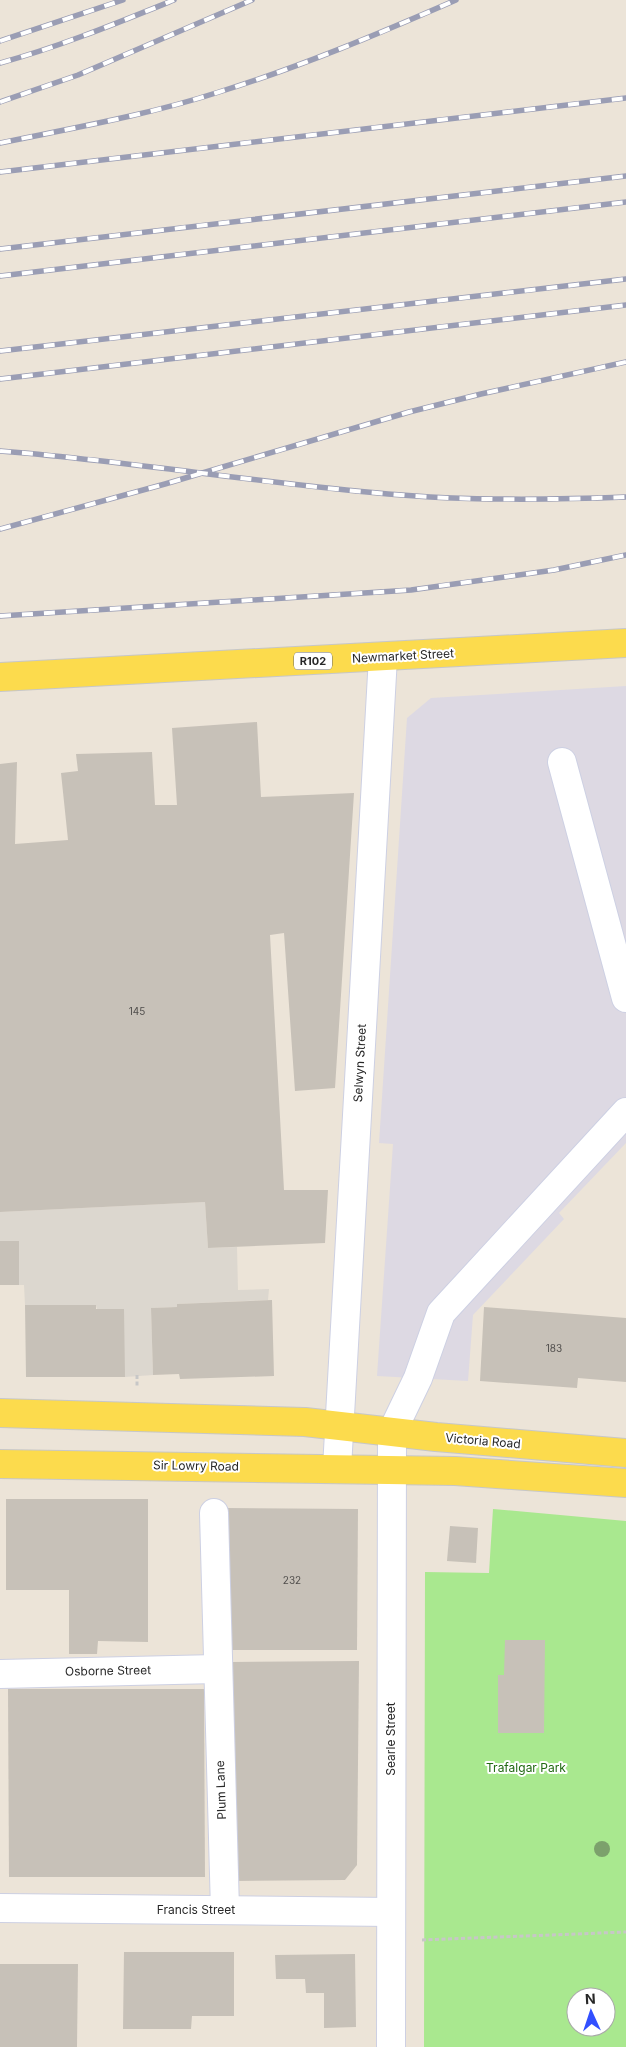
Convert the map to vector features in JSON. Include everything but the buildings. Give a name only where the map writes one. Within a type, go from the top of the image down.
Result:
[{"type":"main road","name":"Newmarket Street","points":[[0,677],[626,644]]},
{"type":"main road","points":[[0,1413],[236,1420],[340,1426]]},
{"type":"main road","name":"Victoria Road","points":[[340,1426],[626,1453]]},
{"type":"main road","name":"Sir Lowry Road","points":[[0,1464],[391,1469]]},
{"type":"main road","points":[[391,1469],[455,1471],[626,1483]]},
{"type":"street","name":"Selwyn Street","points":[[337,1468],[383,657]]},
{"type":"street","points":[[562,762],[619,945],[626,998]]},
{"type":"street","points":[[392,1432],[418,1378],[441,1313],[626,1112]]},
{"type":"street","name":"Searle Street","points":[[391,2047],[392,1432]]},
{"type":"street","name":"Plum Lane","points":[[214,1513],[225,1910]]},
{"type":"street","name":"Osborne Street","points":[[0,1674],[217,1669]]},
{"type":"street","name":"Francis Street","points":[[0,1908],[391,1912]]},
{"type":"path","points":[[137,1375],[137,1389]]},
{"type":"path","points":[[416,1940],[626,1932]]},
{"type":"shaded area","points":[[626,686],[626,1143],[559,1213],[564,1219],[473,1315],[468,1381],[377,1376],[393,1144],[379,1143],[407,718],[431,698]]},
{"type":"shaded area","points":[[205,1202],[208,1248],[237,1247],[238,1290],[269,1289],[268,1300],[177,1304],[177,1307],[151,1308],[153,1375],[125,1377],[96,1306],[25,1305],[24,1285],[19,1285],[0,1241],[0,1212]]},
{"type":"green space","name":"Trafalgar Park","points":[[493,1509],[626,1521],[626,2047],[424,2047],[425,1572],[489,1573]]},
{"type":"railway","points":[[0,41],[123,0]]},
{"type":"railway","points":[[0,63],[66,42],[174,0]]},
{"type":"railway","points":[[0,102],[78,75],[252,0]]},
{"type":"railway","points":[[0,143],[138,114],[219,92],[309,61],[456,0]]},
{"type":"railway","points":[[0,172],[626,98]]},
{"type":"railway","points":[[0,249],[626,176]]},
{"type":"railway","points":[[0,276],[626,202]]},
{"type":"railway","points":[[0,351],[626,279]]},
{"type":"railway","points":[[0,379],[626,305]]},
{"type":"railway","points":[[0,529],[165,484],[409,412],[626,362]]},
{"type":"railway","points":[[0,451],[97,460],[291,484],[418,496],[507,499],[626,497]]},
{"type":"railway","points":[[0,616],[411,590],[554,570],[626,555]]}]
